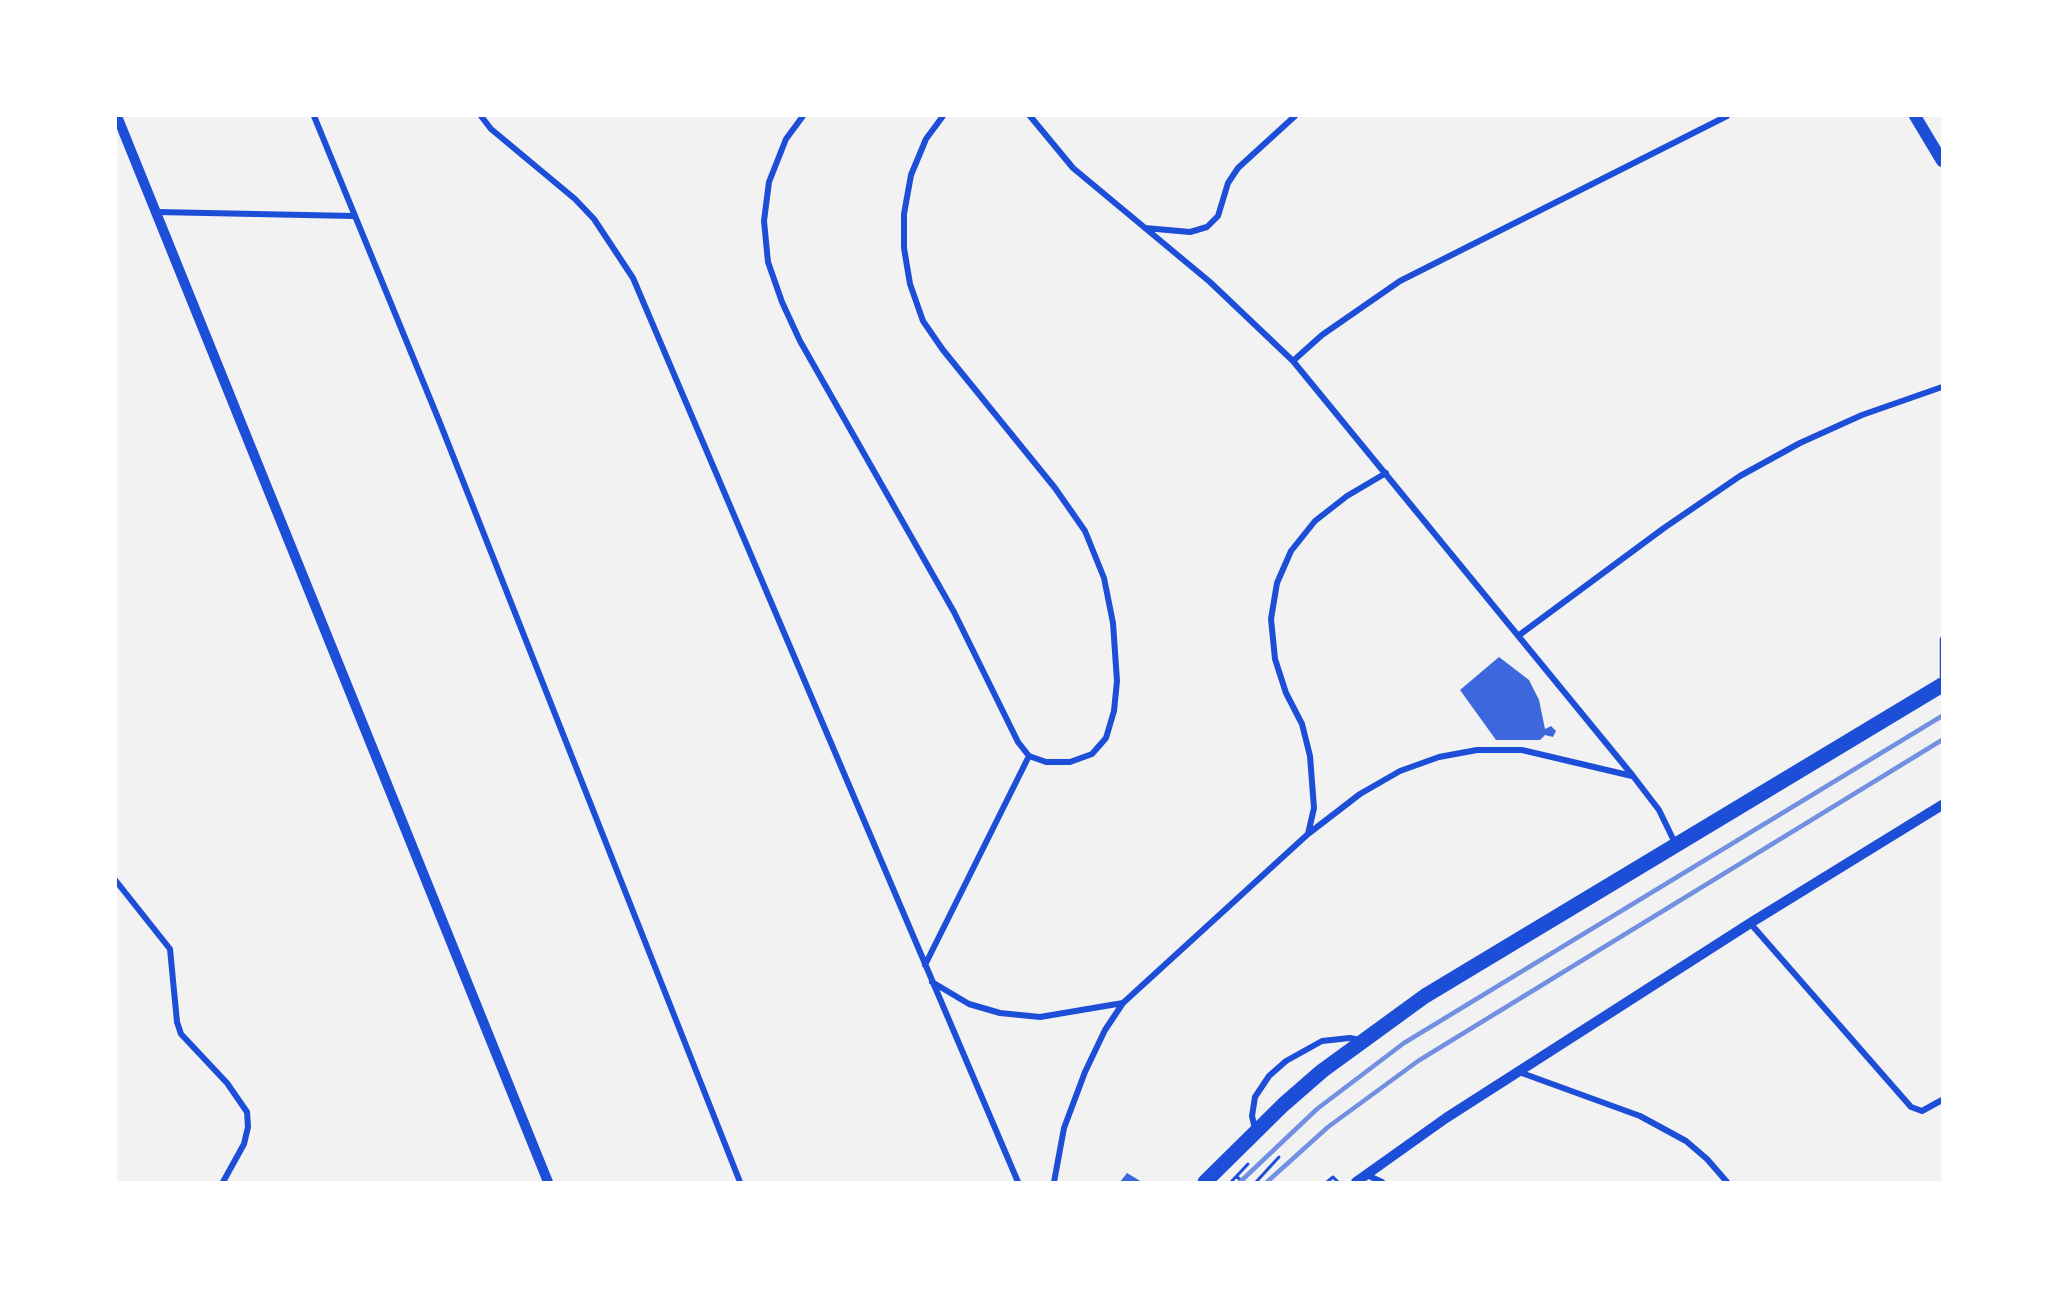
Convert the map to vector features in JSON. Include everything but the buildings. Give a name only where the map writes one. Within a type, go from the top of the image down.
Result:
[{"type":"main road","points":[[1917,118],[1942,145]]},
{"type":"main road","points":[[1917,118],[1942,161]]},
{"type":"main road","points":[[1205,1182],[1256,1131],[1322,1071],[1360,1040],[1425,996],[1675,843],[1942,685]]},
{"type":"street","points":[[117,116],[549,1182]]},
{"type":"street","points":[[314,116],[440,423],[740,1182]]},
{"type":"street","points":[[481,116],[491,129],[575,199],[594,219],[633,278],[1018,1182]]},
{"type":"street","points":[[803,116],[786,138],[769,182],[764,221],[768,262],[782,302],[800,341],[954,612],[1006,721],[1029,756],[1046,762],[1070,762],[1092,754],[1107,738],[1114,711],[1117,681],[1113,624],[1104,578],[1084,531],[1055,488],[943,350],[923,321],[910,284],[904,248],[904,214],[911,175],[926,139],[943,116]]},
{"type":"street","points":[[1030,116],[1073,168],[1210,282],[1293,361],[1633,776],[1659,810],[1675,843]]},
{"type":"street","points":[[1144,228],[1190,232],[1207,227],[1218,216],[1228,183],[1238,168],[1296,116]]},
{"type":"street","points":[[1293,361],[1330,328],[1400,281],[1727,116]]},
{"type":"street","points":[[157,212],[354,216]]},
{"type":"street","points":[[1518,636],[1664,528],[1740,476],[1800,443],[1862,415],[1942,387]]},
{"type":"street","points":[[1308,834],[1314,808],[1310,756],[1302,724],[1286,693],[1275,659],[1271,619],[1277,583],[1291,551],[1315,520],[1347,496],[1386,473]]},
{"type":"street","points":[[1054,1182],[1064,1128],[1085,1072],[1105,1030],[1123,1004],[1308,834],[1360,794],[1400,771],[1439,757],[1477,750],[1522,750],[1633,776]]},
{"type":"street","points":[[925,965],[1029,756]]},
{"type":"street","points":[[1356,1182],[1518,1072],[1750,923],[1942,805]]},
{"type":"street","points":[[116,881],[171,949],[177,1022],[181,1034],[227,1083],[247,1112],[248,1127],[244,1144],[223,1182]]},
{"type":"street","points":[[1750,923],[1911,1107],[1922,1112],[1942,1100]]},
{"type":"street","points":[[932,982],[969,1004],[1000,1013],[1040,1017],[1123,1004]]},
{"type":"street","points":[[1256,1131],[1252,1116],[1255,1097],[1269,1076],[1286,1060],[1322,1041],[1350,1038],[1360,1040]]},
{"type":"street","points":[[1518,1072],[1640,1116],[1686,1141],[1707,1159],[1727,1182]]},
{"type":"street","points":[[1365,1174],[1382,1182]]},
{"type":"lane","points":[[1942,639],[1940,646],[1942,685]]},
{"type":"path","points":[[1256,1182],[1279,1157]]},
{"type":"path","points":[[1328,1182],[1333,1177],[1338,1182]]},
{"type":"railway","points":[[1240,1182],[1317,1109],[1404,1043],[1942,716]]},
{"type":"railway","points":[[1267,1182],[1328,1127],[1418,1061],[1942,740]]}]
